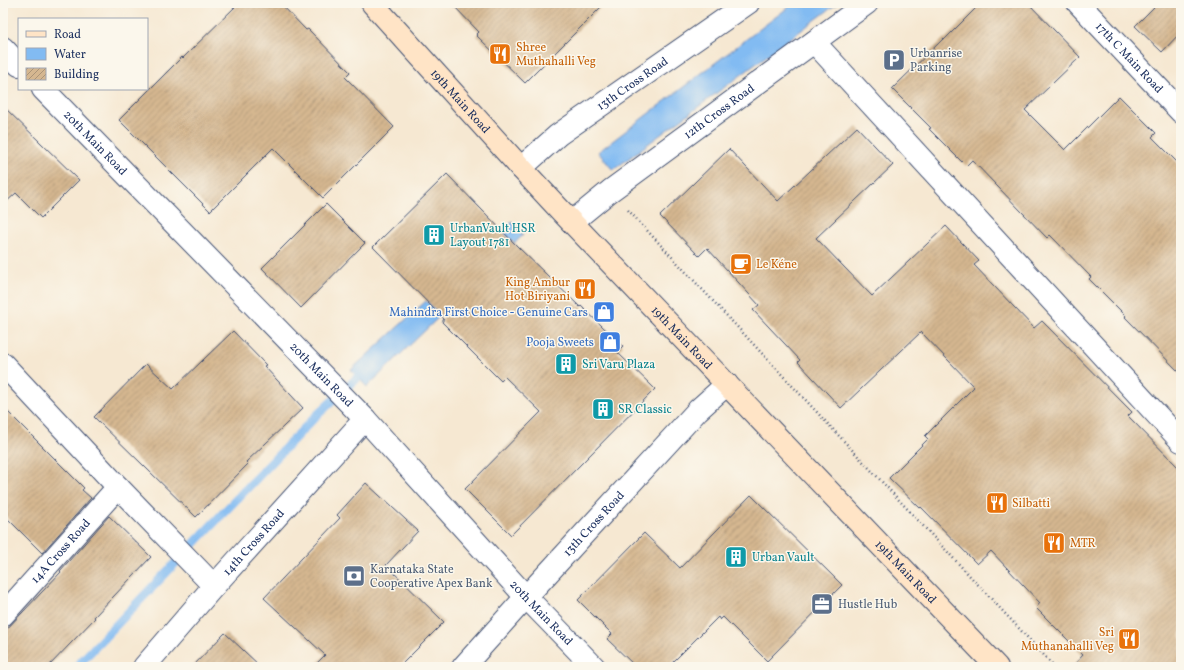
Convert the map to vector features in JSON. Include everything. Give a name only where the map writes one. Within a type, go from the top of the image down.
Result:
[{"type":"main road","name":"19th Main Road","points":[[372,3],[567,217],[997,667]]},
{"type":"street","name":"13th Cross Road","points":[[521,168],[558,135],[748,3]]},
{"type":"street","name":"12th Cross Road","points":[[567,217],[610,191],[867,3]]},
{"type":"street","name":"17th C Main Road","points":[[1078,3],[1181,112]]},
{"type":"street","points":[[814,42],[1181,441]]},
{"type":"street","points":[[3,48],[18,64]]},
{"type":"street","name":"20th Main Road","points":[[44,90],[365,419],[526,596],[594,667]]},
{"type":"street","points":[[3,364],[118,487],[214,586]]},
{"type":"street","name":"13th Cross Road","points":[[463,667],[526,596],[698,410],[727,384]]},
{"type":"street","name":"14th Cross Road","points":[[144,667],[214,586],[365,419]]},
{"type":"street","name":"14A Cross Road","points":[[3,615],[118,487]]},
{"type":"path","points":[[610,191],[1056,667]]},
{"type":"water","points":[[794,3],[838,3],[613,170],[598,152]]},
{"type":"water","points":[[512,222],[523,235],[367,387],[351,370]]},
{"type":"building","points":[[239,3],[280,3],[350,72],[345,77],[394,127],[323,198],[273,148],[210,211],[119,120]]},
{"type":"building","points":[[451,3],[605,3],[525,83],[476,35],[479,32]]},
{"type":"building","points":[[981,3],[1028,3],[1080,57],[1025,110],[1065,150],[1119,96],[1156,133],[1152,137],[1181,166],[1181,374],[1089,279],[1091,277],[1050,235],[1047,238],[972,160],[966,166],[892,89]]},
{"type":"building","points":[[1158,3],[1181,3],[1181,32],[1162,52],[1135,26]]},
{"type":"building","points":[[3,106],[79,180],[41,218],[16,193],[3,205]]},
{"type":"building","points":[[857,127],[893,165],[816,238],[872,296],[946,226],[979,261],[974,265],[1034,328],[1042,321],[1132,412],[1128,416],[1181,470],[1181,667],[1072,667],[1083,655],[1036,608],[1040,603],[991,551],[977,564],[921,507],[920,508],[889,478],[928,439],[925,436],[974,387],[921,332],[841,408],[798,362],[800,360],[753,310],[759,305],[707,248],[699,256],[660,216],[729,149],[778,201]]},
{"type":"building","points":[[447,174],[517,246],[623,346],[617,352],[655,389],[511,535],[465,489],[541,412],[505,377],[501,381],[442,322],[444,319],[373,247]]},
{"type":"building","points":[[326,204],[365,243],[301,308],[262,268]]},
{"type":"building","points":[[233,331],[266,365],[264,366],[303,408],[246,462],[248,464],[196,517],[94,417],[146,364],[173,389]]},
{"type":"building","points":[[3,407],[84,488],[82,490],[91,498],[42,553],[3,514]]},
{"type":"building","points":[[366,483],[418,531],[386,565],[444,622],[399,667],[313,667],[325,655],[264,598],[340,518],[337,515]]},
{"type":"building","points":[[751,495],[842,585],[767,661],[723,617],[720,620],[718,617],[668,667],[636,667],[607,639],[612,634],[578,600],[644,533],[680,568]]},
{"type":"building","points":[[109,516],[151,557],[48,667],[3,667],[3,633],[61,572],[60,571]]},
{"type":"building","points":[[225,633],[261,667],[192,667]]},
{"type":"waterway","points":[[76,667],[315,417],[367,369]]},
{"type":"place","name":"Shree Muthahalli Veg","points":[[500,54]]},
{"type":"place","name":"Urbanrise Parking","points":[[894,60]]},
{"type":"place","name":"UrbanVault HSR Layout 1781","points":[[434,235]]},
{"type":"place","name":"Le Kéne","points":[[741,264]]},
{"type":"place","name":"King Ambur Hot Biriyani","points":[[585,289]]},
{"type":"place","name":"Mahindra First Choice - Genuine Cars","points":[[604,312]]},
{"type":"place","name":"Pooja Sweets","points":[[610,342]]},
{"type":"place","name":"Sri Varu Plaza","points":[[566,364]]},
{"type":"place","name":"SR Classic","points":[[603,409]]},
{"type":"place","name":"Silbatti","points":[[997,503]]},
{"type":"place","name":"MTR","points":[[1054,543]]},
{"type":"place","name":"Urban Vault","points":[[736,557]]},
{"type":"place","name":"Karnataka State Cooperative Apex Bank","points":[[354,576]]},
{"type":"place","name":"Hustle Hub","points":[[822,604]]},
{"type":"place","name":"Sri Muthanahalli Veg","points":[[1129,639]]}]
